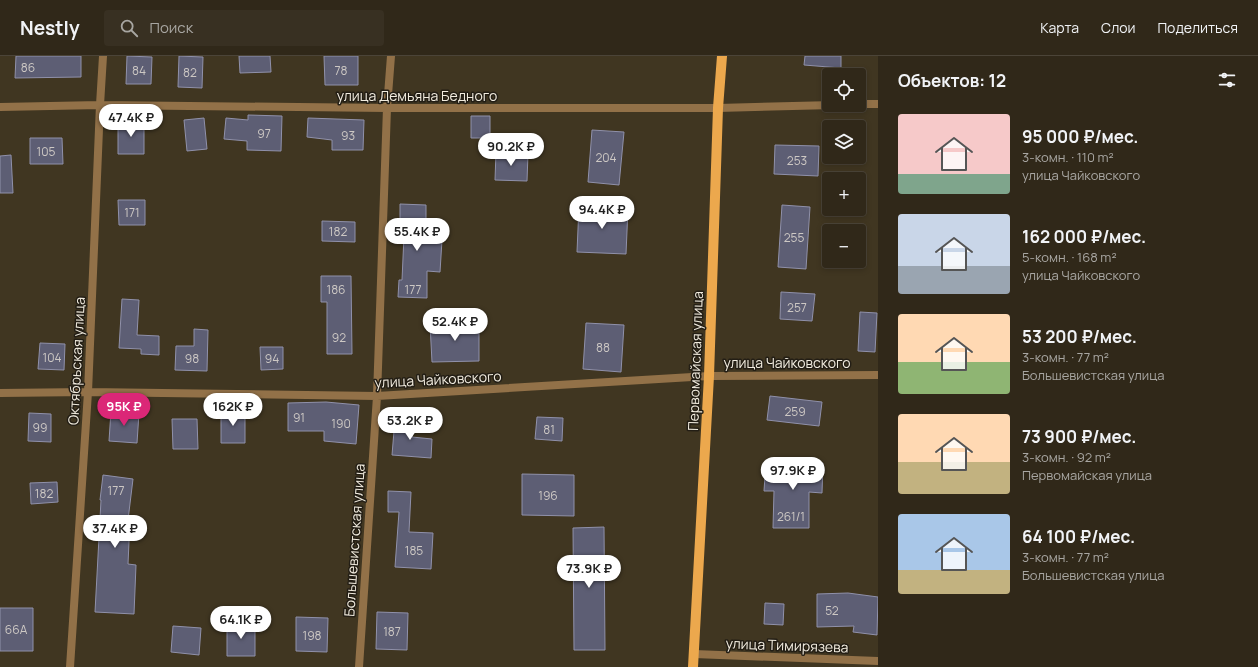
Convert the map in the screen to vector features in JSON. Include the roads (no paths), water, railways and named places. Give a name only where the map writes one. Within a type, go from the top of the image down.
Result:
[{"type":"main road","name":"Первомайская улица","points":[[693,667],[709,376],[718,108],[722,56]]},
{"type":"street","name":"Октябрьская улица","points":[[70,667],[88,392],[103,56]]},
{"type":"street","name":"Большевистская улица","points":[[359,667],[377,396],[387,108],[391,56]]},
{"type":"street","points":[[866,104],[878,104]]},
{"type":"street","name":"улица Демьяна Бедного","points":[[0,107],[100,105],[387,108],[718,108],[822,105]]},
{"type":"street","name":"улица Чайковского","points":[[0,393],[88,392],[377,396],[709,376],[878,375]]},
{"type":"street","name":"улица Тимирязева","points":[[694,654],[878,661]]}]
